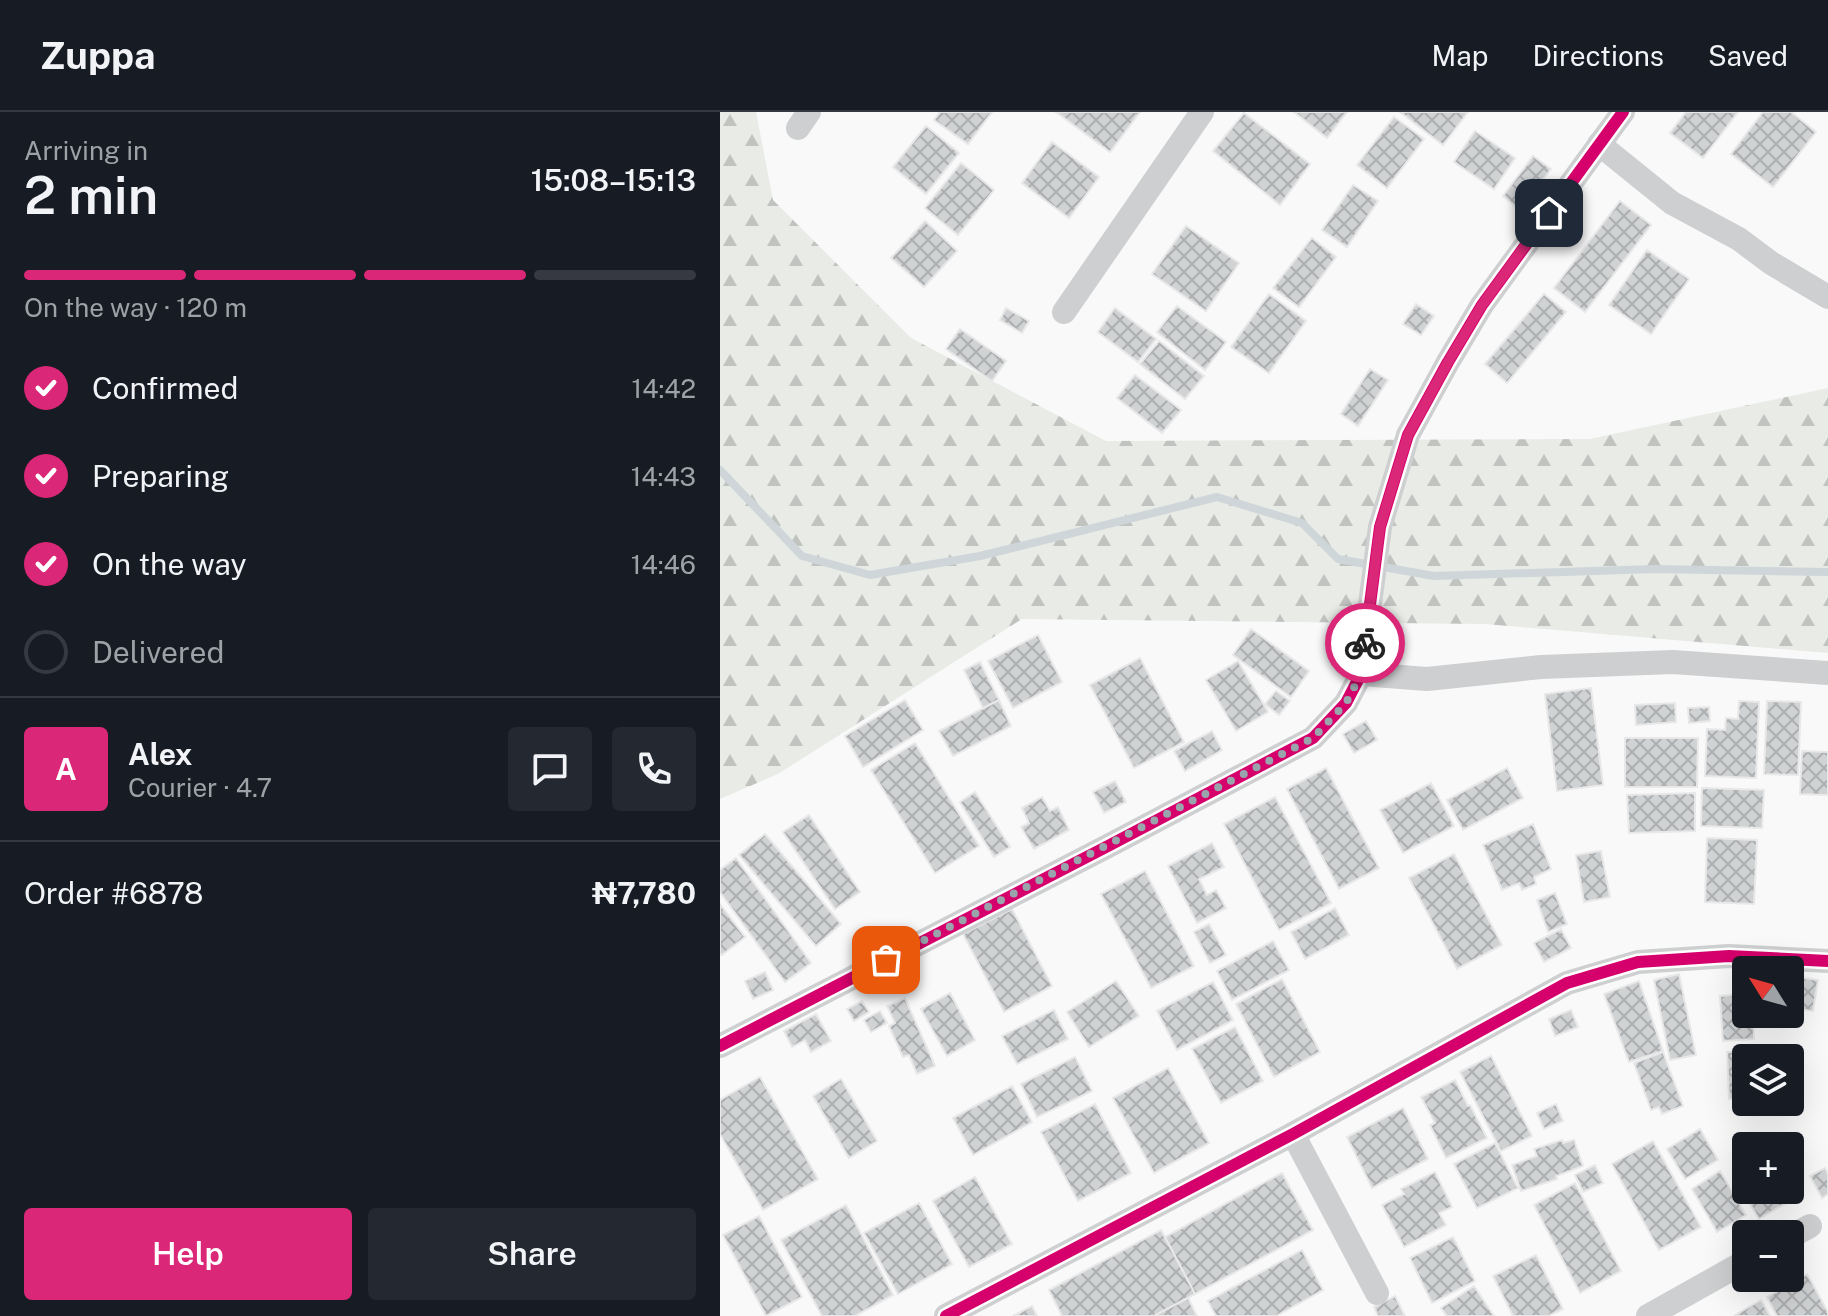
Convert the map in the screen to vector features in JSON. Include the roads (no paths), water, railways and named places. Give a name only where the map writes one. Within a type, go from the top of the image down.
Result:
[{"type":"street","points":[[1064,312],[1202,112]]},
{"type":"street","points":[[720,1046],[1313,738],[1346,703],[1361,674],[1380,527],[1408,435],[1482,305],[1623,112]]},
{"type":"street","points":[[1599,144],[1672,203],[1739,239],[1771,263],[1828,297]]},
{"type":"street","points":[[1361,674],[1427,679],[1541,667],[1673,662],[1828,673]]},
{"type":"street","points":[[946,1316],[1293,1134],[1567,983],[1638,962],[1729,956],[1828,961]]},
{"type":"street","points":[[1293,1134],[1377,1293]]},
{"type":"street","points":[[1648,1316],[1732,1269]]},
{"type":"waterway","points":[[720,470],[802,556],[870,575],[980,556],[1217,497],[1302,523],[1338,559],[1434,576],[1655,569],[1828,572]]}]
